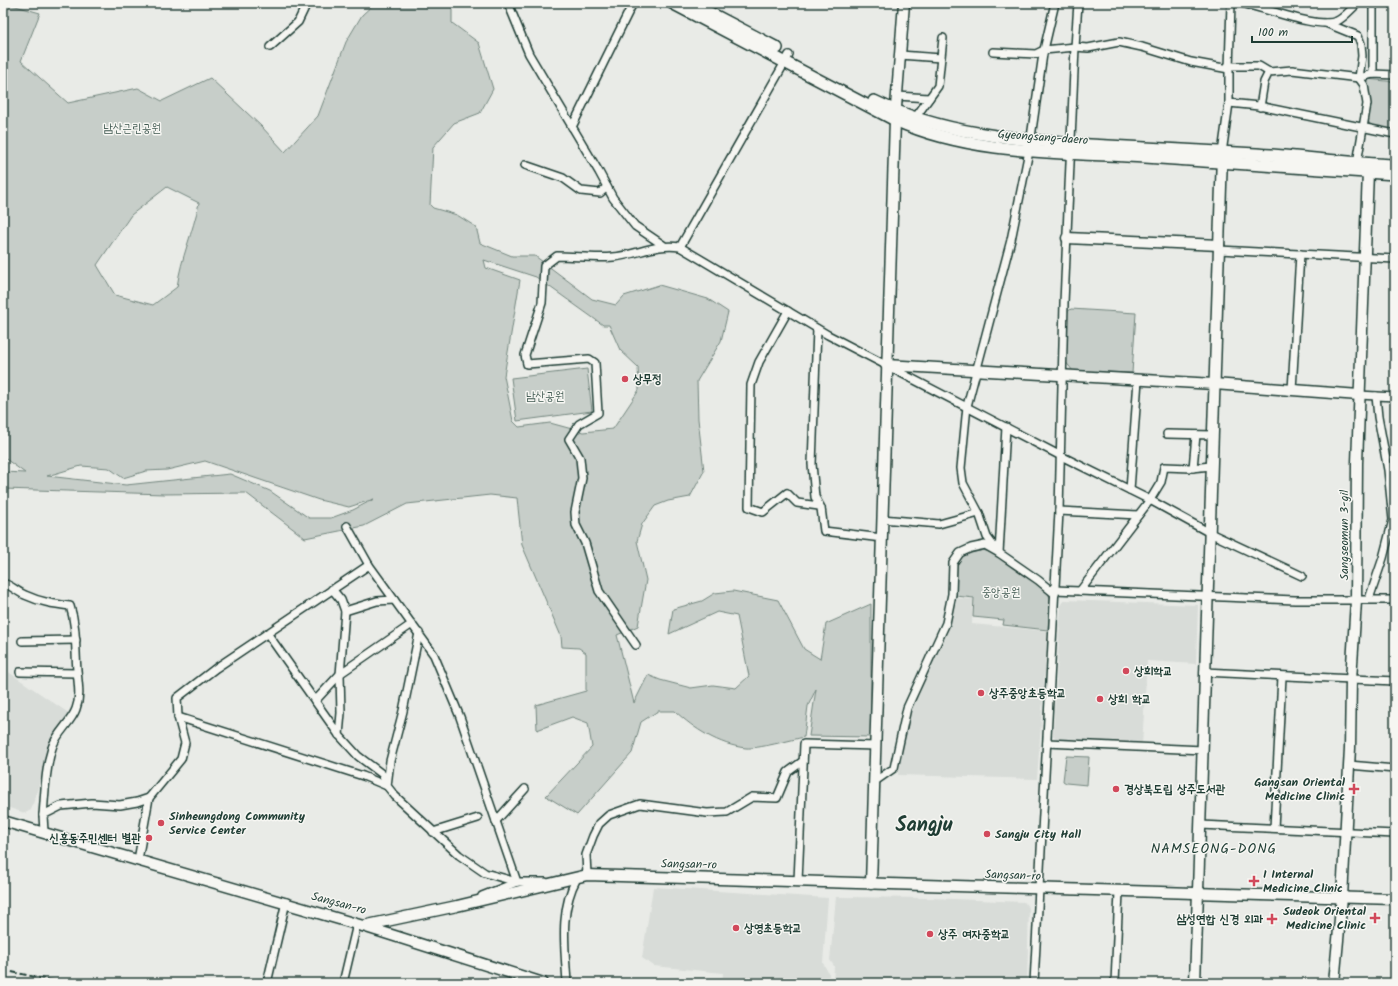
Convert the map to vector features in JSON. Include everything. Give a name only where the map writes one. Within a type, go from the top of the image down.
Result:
[{"type":"main road","name":"Gyeongsang-daero","points":[[672,3],[786,58],[896,116],[913,128],[943,136],[987,146],[1072,148],[1222,158],[1395,174]]},
{"type":"main road","name":"Gyeongsang-daero","points":[[691,3],[786,58]]},
{"type":"main road","name":"Gyeongsang-daero","points":[[896,116],[915,118],[1030,146]]},
{"type":"main road","name":"Gyeongsang-daero","points":[[1222,158],[1255,154],[1395,165]]},
{"type":"street","points":[[270,46],[298,22],[307,3]]},
{"type":"street","points":[[508,3],[529,54],[613,198],[634,226],[663,245]]},
{"type":"street","points":[[572,127],[633,3]]},
{"type":"street","points":[[871,884],[886,365],[896,116],[904,3]]},
{"type":"street","points":[[999,553],[987,538],[979,513],[963,484],[961,468],[967,406],[975,371],[1011,240],[1030,146],[1044,50],[1055,3]]},
{"type":"street","points":[[1034,983],[1059,511],[1067,238],[1078,3]]},
{"type":"street","points":[[1195,983],[1222,158],[1229,103],[1231,3]]},
{"type":"street","points":[[1240,3],[1255,5],[1290,17],[1326,23],[1358,36],[1361,44],[1362,56],[1359,78],[1364,85],[1367,104],[1357,163]]},
{"type":"street","points":[[1326,23],[1337,21],[1358,3]]},
{"type":"street","points":[[1373,3],[1373,74]]},
{"type":"street","points":[[915,118],[938,86],[943,38]]},
{"type":"street","points":[[993,52],[1036,54],[1044,50],[1075,47],[1088,48],[1119,42],[1197,63],[1229,68],[1259,66],[1269,72],[1292,70],[1359,78],[1373,74],[1395,75]]},
{"type":"street","points":[[900,55],[941,58]]},
{"type":"street","points":[[680,247],[786,58]]},
{"type":"street","points":[[1260,107],[1264,82],[1269,72]]},
{"type":"street","points":[[898,96],[929,98]]},
{"type":"street","points":[[1229,103],[1260,107],[1395,134]]},
{"type":"street","points":[[526,165],[563,178],[581,191],[600,193],[607,187]]},
{"type":"street","name":"Sangseomun 3-gil","points":[[1334,983],[1342,896],[1351,680],[1356,601],[1359,395],[1368,172]]},
{"type":"street","points":[[1067,238],[1395,259]]},
{"type":"street","points":[[636,645],[599,591],[585,543],[576,525],[575,512],[582,478],[580,458],[569,440],[579,424],[598,413],[595,364],[589,359],[527,364],[525,355],[542,303],[544,266],[557,256],[599,258],[616,257],[663,245],[680,247],[817,329],[1061,456],[1150,500],[1210,533],[1302,576]]},
{"type":"street","points":[[1292,390],[1300,254]]},
{"type":"street","points":[[788,311],[760,362],[751,385],[749,507],[763,512],[787,493],[797,503],[819,506]]},
{"type":"street","points":[[817,329],[812,464],[814,497],[819,506],[824,531],[882,538]]},
{"type":"street","points":[[886,365],[1214,384],[1395,397]]},
{"type":"street","points":[[1130,490],[1138,380]]},
{"type":"street","points":[[1369,599],[1383,558],[1392,520],[1388,470],[1378,417],[1376,396]]},
{"type":"street","points":[[999,553],[1006,427]]},
{"type":"street","points":[[1167,434],[1213,436]]},
{"type":"street","points":[[1193,468],[1196,435]]},
{"type":"street","points":[[1080,591],[1150,500],[1161,482],[1164,467],[1193,468],[1211,466]]},
{"type":"street","points":[[1059,511],[1138,515]]},
{"type":"street","points":[[882,519],[938,524],[979,513]]},
{"type":"street","points":[[347,526],[369,565],[434,655],[460,717],[517,882]]},
{"type":"street","points":[[874,782],[894,768],[907,708],[946,623],[952,594],[953,563],[960,553],[971,548],[985,545],[1055,592],[1080,591],[1207,597],[1356,601],[1369,599],[1395,600]]},
{"type":"street","points":[[138,860],[149,798],[181,759],[185,744],[178,717],[177,698],[216,668],[369,565]]},
{"type":"street","points":[[3,583],[10,585],[23,594],[45,603],[70,606],[76,640],[77,673],[80,695],[76,710],[61,730],[52,747],[47,774],[43,816],[44,832]]},
{"type":"street","points":[[332,589],[341,600],[345,611],[340,674],[341,713],[339,735]]},
{"type":"street","points":[[345,611],[377,601],[394,600]]},
{"type":"street","points":[[315,701],[340,674],[412,624]]},
{"type":"street","points":[[267,633],[339,735],[358,756],[382,774],[388,786],[433,832],[459,855],[485,873],[517,882],[555,882]]},
{"type":"street","points":[[388,786],[390,762],[403,711],[419,633]]},
{"type":"street","points":[[22,641],[76,640]]},
{"type":"street","points":[[20,672],[77,673]]},
{"type":"street","points":[[1204,672],[1282,677],[1395,681]]},
{"type":"street","points":[[1274,828],[1282,677]]},
{"type":"street","points":[[178,717],[363,776],[388,786]]},
{"type":"street","points":[[798,881],[804,744],[876,746]]},
{"type":"street","points":[[1047,744],[1203,750]]},
{"type":"street","points":[[567,983],[564,944],[565,914],[569,893],[582,876],[586,855],[599,824],[609,815],[640,804],[707,813],[727,812],[752,797],[778,798],[788,772],[803,761]]},
{"type":"street","points":[[1348,765],[1395,769]]},
{"type":"street","points":[[496,821],[525,789]]},
{"type":"street","points":[[43,816],[61,806],[92,803],[120,805],[149,798]]},
{"type":"street","points":[[433,832],[478,818]]},
{"type":"street","name":"Sangsan-ro","points":[[3,821],[286,902],[363,926],[457,906],[582,876],[1038,888],[1119,892],[1342,896],[1395,899]]},
{"type":"street","points":[[1200,825],[1395,834]]},
{"type":"street","points":[[457,906],[517,882]]},
{"type":"street","points":[[1115,983],[1119,892]]},
{"type":"street","points":[[267,983],[286,902]]},
{"type":"street","points":[[343,983],[357,924],[384,934],[543,983]]},
{"type":"shaded area","name":"상주중앙초등학교","points":[[955,598],[973,599],[972,624],[1048,631],[1037,779],[898,775],[907,716],[946,636]]},
{"type":"shaded area","name":"상희 학교","points":[[1065,600],[1198,605],[1196,664],[1147,661],[1142,746],[1057,740],[1053,735],[1061,604]]},
{"type":"shaded area","points":[[3,641],[8,642],[7,671],[70,714],[47,748],[46,764],[31,810],[25,813],[3,806]]},
{"type":"shaded area","name":"상영초등학교","points":[[653,887],[828,898],[823,963],[829,974],[828,983],[722,983],[723,973],[654,966],[642,958]]},
{"type":"shaded area","name":"상주 여자중학교","points":[[836,897],[931,898],[1024,902],[1029,908],[1027,983],[833,983],[834,966],[830,960]]},
{"type":"green space","name":"남산근린공원","points":[[375,3],[452,3],[452,23],[479,43],[493,89],[480,113],[454,123],[433,147],[430,205],[433,208],[457,215],[476,227],[480,243],[512,256],[535,256],[592,299],[616,305],[624,296],[659,285],[708,299],[728,312],[721,341],[697,381],[698,419],[704,471],[690,497],[668,501],[655,506],[642,524],[637,541],[646,580],[638,626],[617,635],[634,703],[648,675],[660,680],[691,688],[713,685],[736,688],[749,676],[737,616],[717,612],[669,634],[673,609],[702,601],[715,593],[733,591],[778,600],[804,649],[820,659],[826,624],[871,604],[871,737],[809,736],[816,689],[808,706],[804,737],[751,748],[736,746],[717,740],[690,724],[675,711],[658,711],[641,722],[632,753],[577,815],[546,796],[592,747],[588,723],[572,717],[537,730],[536,705],[586,691],[586,653],[579,648],[562,647],[561,636],[522,545],[517,498],[490,495],[407,504],[364,526],[305,538],[246,493],[164,494],[3,489],[3,472],[25,473],[3,457],[3,4],[40,13],[21,61],[68,103],[138,88],[162,101],[210,78],[262,127],[285,152],[318,116],[346,42],[362,15]],"holes":[[[167,187],[199,203],[181,266],[177,287],[153,305],[115,295],[97,265],[131,215]],[[484,260],[536,277],[603,325],[609,325],[620,350],[638,367],[639,390],[613,429],[583,432],[550,423],[519,427],[513,421],[504,376],[520,280],[486,268]],[[205,461],[319,500],[349,507],[374,499],[353,510],[331,518],[309,518],[270,491],[230,474],[126,485],[47,476],[81,466],[109,468],[123,478],[146,471],[167,470]]]},
{"type":"green space","points":[[1367,79],[1395,82],[1395,130],[1371,126],[1367,119]]},
{"type":"green space","points":[[1071,309],[1136,313],[1132,373],[1073,371],[1065,361],[1066,313]]},
{"type":"green space","name":"남산공원","points":[[587,369],[592,411],[517,421],[511,378]]},
{"type":"green space","name":"중앙공원","points":[[983,550],[992,553],[1016,567],[1041,585],[1047,592],[1050,598],[1048,630],[1003,625],[1004,620],[973,617],[974,598],[956,596],[957,562],[964,555]]},
{"type":"green space","points":[[1066,756],[1089,757],[1087,785],[1066,783],[1063,781]]},
{"type":"railway","points":[[3,970],[63,983]]},
{"type":"place","name":"상무정","points":[[625,379]]},
{"type":"place","name":"상희학교","points":[[1126,671]]},
{"type":"place","name":"상주중앙초등학교","points":[[981,693]]},
{"type":"place","name":"상희 학교","points":[[1100,699]]},
{"type":"place","name":"경상북도립 상주도서관","points":[[1116,789]]},
{"type":"place","name":"Gangsan Oriental Medicine Clinic","points":[[1354,789]]},
{"type":"place","name":"Sinheungdong Community Service Center","points":[[161,823]]},
{"type":"place","name":"Sangju City Hall","points":[[987,834]]},
{"type":"place","name":"신흥동주민센터 별관","points":[[149,838]]},
{"type":"place","name":"I Internal Medicine Clinic","points":[[1254,881]]},
{"type":"place","name":"Sudeok Oriental Medicine Clinic","points":[[1375,918]]},
{"type":"place","name":"삼성연합 신경 외과","points":[[1272,919]]},
{"type":"place","name":"상영초등학교","points":[[736,928]]},
{"type":"place","name":"상주 여자중학교","points":[[930,934]]},
{"type":"district","name":"Sangju","points":[[924,824]]},
{"type":"district","name":"NAMSEONG-DONG","points":[[1214,848]]}]
